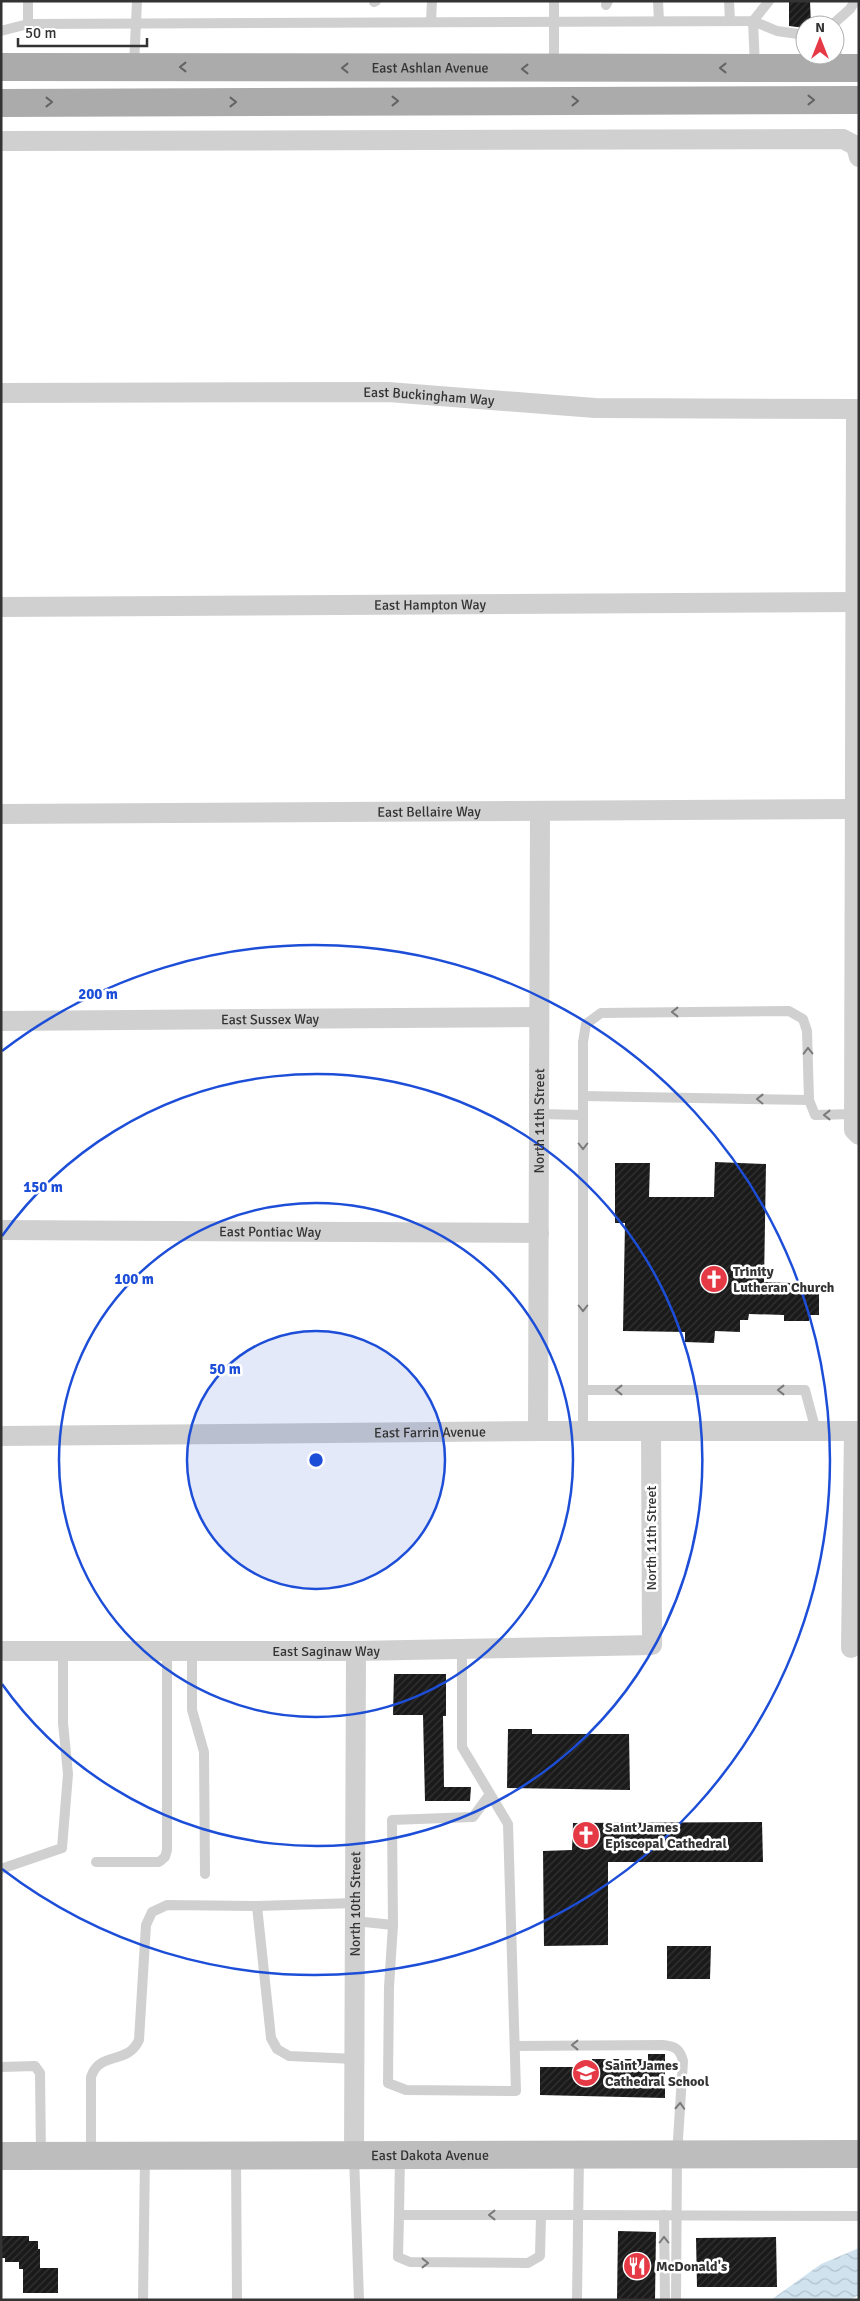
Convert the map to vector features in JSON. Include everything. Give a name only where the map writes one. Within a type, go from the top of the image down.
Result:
[{"type":"main road","name":"East Ashlan Avenue","points":[[1,67],[849,68]]},
{"type":"main road","points":[[97,102],[127,83],[134,67]]},
{"type":"main road","points":[[1,103],[859,100]]},
{"type":"street","points":[[1,141],[843,140],[856,146],[859,157]]},
{"type":"street","name":"East Buckingham Way","points":[[1,393],[388,392],[596,408],[856,409],[857,602]]},
{"type":"street","points":[[856,1126],[855,809],[857,602]]},
{"type":"street","name":"East Hampton Way","points":[[1,607],[857,602]]},
{"type":"street","name":"East Bellaire Way","points":[[1,814],[855,809]]},
{"type":"street","name":"North 11th Street","points":[[538,1431],[540,811]]},
{"type":"street","name":"East Sussex Way","points":[[1,1021],[539,1017]]},
{"type":"street","name":"East Pontiac Way","points":[[1,1230],[539,1233]]},
{"type":"street","name":"East Farrin Avenue","points":[[1,1436],[538,1431],[856,1431]]},
{"type":"street","name":"North 11th Street","points":[[651,1431],[652,1645]]},
{"type":"street","points":[[852,1648],[856,1431]]},
{"type":"street","name":"East Saginaw Way","points":[[1,1651],[356,1651],[652,1645]]},
{"type":"street","name":"North 10th Street","points":[[354,2155],[356,1651]]},
{"type":"street","name":"East Dakota Avenue","points":[[1,2156],[859,2154]]},
{"type":"lane","points":[[28,1],[28,24]]},
{"type":"lane","points":[[134,67],[137,1]]},
{"type":"lane","points":[[432,1],[432,21]]},
{"type":"lane","points":[[554,1],[554,69]]},
{"type":"lane","points":[[658,1],[659,21]]},
{"type":"lane","points":[[729,1],[730,21]]},
{"type":"lane","points":[[755,68],[753,21],[769,1]]},
{"type":"lane","points":[[844,15],[850,9],[854,1]]},
{"type":"lane","points":[[1,31],[28,24],[753,21],[777,31],[795,34]]},
{"type":"lane","points":[[583,1431],[583,1042],[586,1024],[601,1012],[789,1011],[803,1019],[807,1031],[809,1100],[815,1115],[856,1126]]},
{"type":"lane","points":[[583,1096],[809,1100]]},
{"type":"lane","points":[[539,1114],[583,1115]]},
{"type":"lane","points":[[583,1390],[805,1390],[816,1431]]},
{"type":"lane","points":[[462,1649],[462,1747],[508,1824],[516,2091],[406,2090],[388,2083],[393,1925],[392,1820],[473,1817],[490,1794]]},
{"type":"lane","points":[[1,1869],[62,1848],[68,1774],[63,1723],[63,1651]]},
{"type":"lane","points":[[96,1862],[159,1862],[165,1857],[167,1850],[167,1651]]},
{"type":"lane","points":[[192,1651],[192,1710],[204,1752],[205,1874]]},
{"type":"lane","points":[[90,2156],[90,2077],[94,2068],[101,2062],[128,2055],[135,2049],[139,2040],[146,1925],[152,1912],[167,1905],[257,1906],[355,1912],[393,1925]]},
{"type":"lane","points":[[257,1906],[272,2038],[277,2049],[289,2056],[355,2059]]},
{"type":"lane","points":[[515,2046],[663,2045],[677,2048],[681,2053],[683,2061],[677,2155],[676,2300]]},
{"type":"lane","points":[[1,2067],[35,2066],[40,2073],[41,2156]]},
{"type":"lane","points":[[354,2155],[359,2300]]},
{"type":"lane","points":[[400,2155],[398,2257],[410,2262],[528,2263],[540,2256],[541,2215]]},
{"type":"lane","points":[[577,2300],[579,2155]]},
{"type":"lane","points":[[143,2300],[145,2156]]},
{"type":"lane","points":[[236,2156],[237,2300]]},
{"type":"lane","points":[[399,2215],[859,2216]]},
{"type":"lane","points":[[664,2215],[664,2300]]},
{"type":"water","points":[[859,2248],[859,2295],[849,2300],[771,2300],[821,2264]]},
{"type":"building","points":[[789,1],[810,1],[811,15],[795,15],[795,27],[789,26]]},
{"type":"building","points":[[715,1162],[766,1164],[764,1282],[819,1284],[819,1315],[809,1315],[809,1321],[784,1321],[784,1315],[749,1314],[748,1320],[740,1320],[740,1332],[715,1331],[714,1343],[685,1342],[685,1332],[623,1331],[625,1223],[615,1223],[615,1163],[650,1163],[649,1197],[714,1197]]},
{"type":"building","points":[[394,1674],[446,1674],[446,1716],[443,1716],[444,1787],[471,1787],[470,1801],[425,1801],[423,1715],[393,1715]]},
{"type":"building","points":[[508,1729],[532,1729],[532,1734],[629,1734],[630,1790],[507,1788]]},
{"type":"building","points":[[762,1822],[763,1862],[608,1862],[608,1945],[544,1946],[543,1851],[572,1850],[573,1823]]},
{"type":"building","points":[[667,1946],[711,1946],[710,1979],[667,1979]]},
{"type":"building","points":[[648,2054],[665,2054],[665,2098],[540,2095],[540,2067],[592,2067],[592,2059],[648,2059]]},
{"type":"building","name":"McDonald's","points":[[618,2231],[656,2232],[655,2300],[617,2300]]},
{"type":"building","points":[[1,2236],[29,2236],[29,2241],[38,2241],[40,2268],[58,2268],[58,2293],[23,2293],[23,2269],[19,2269],[19,2262],[5,2262],[5,2258],[1,2258]]},
{"type":"building","points":[[776,2237],[777,2287],[697,2287],[696,2238]]},
{"type":"place","name":"Trinity Lutheran Church","points":[[714,1279]]},
{"type":"place","name":"Saint James Episcopal Cathedral","points":[[586,1835]]},
{"type":"place","name":"Saint James Cathedral School","points":[[586,2073]]},
{"type":"place","name":"McDonald's","points":[[637,2266]]}]
